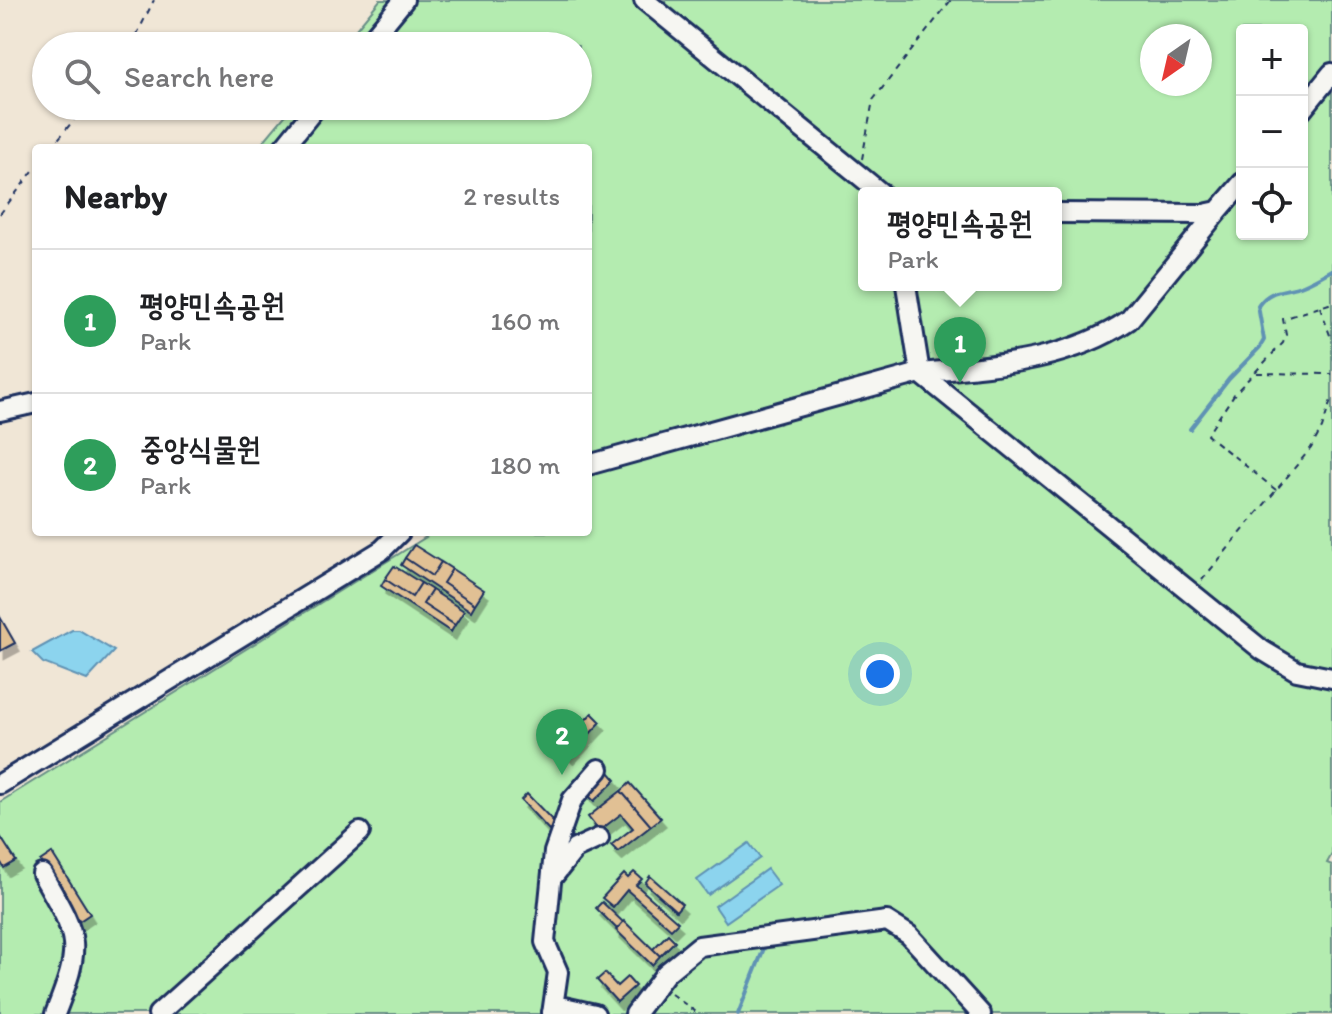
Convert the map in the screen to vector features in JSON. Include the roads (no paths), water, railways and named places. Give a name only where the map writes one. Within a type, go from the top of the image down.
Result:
[{"type":"street","points":[[378,32],[404,0]]},
{"type":"street","points":[[644,0],[874,187]]},
{"type":"street","points":[[1308,103],[1332,73]]},
{"type":"street","points":[[286,144],[306,120]]},
{"type":"street","points":[[592,464],[920,373],[1035,361],[1115,329],[1129,320],[1236,190]]},
{"type":"street","points":[[1062,213],[1204,214],[1218,211]]},
{"type":"street","points":[[907,291],[920,373],[1276,661],[1297,671],[1332,678]]},
{"type":"street","points":[[0,395],[29,404]]},
{"type":"street","points":[[0,411],[29,404]]},
{"type":"street","points":[[0,784],[382,550],[396,536]]},
{"type":"street","points":[[552,1013],[558,972],[545,942],[554,852],[567,811],[578,790],[599,769]]},
{"type":"street","points":[[158,1014],[360,832]]},
{"type":"street","points":[[552,878],[575,849],[599,838]]},
{"type":"street","points":[[42,874],[75,937],[73,970],[55,1014]]},
{"type":"street","points":[[635,1014],[656,986],[689,952],[711,942],[887,921],[909,935],[981,1014]]},
{"type":"street","points":[[552,1013],[564,1007],[595,1014]]},
{"type":"water","points":[[72,630],[79,630],[114,651],[87,680],[43,663],[32,652]]},
{"type":"water","points":[[749,843],[760,858],[708,895],[697,880]]},
{"type":"water","points":[[767,869],[779,885],[726,922],[715,906]]},
{"type":"waterway","points":[[1190,429],[1264,340],[1258,306],[1263,300],[1273,293],[1303,285],[1332,270]]},
{"type":"waterway","points":[[738,1014],[766,943]]},
{"type":"place","name":"평양민속공원","points":[[960,383]]},
{"type":"place","name":"중앙식물원","points":[[562,775]]}]
